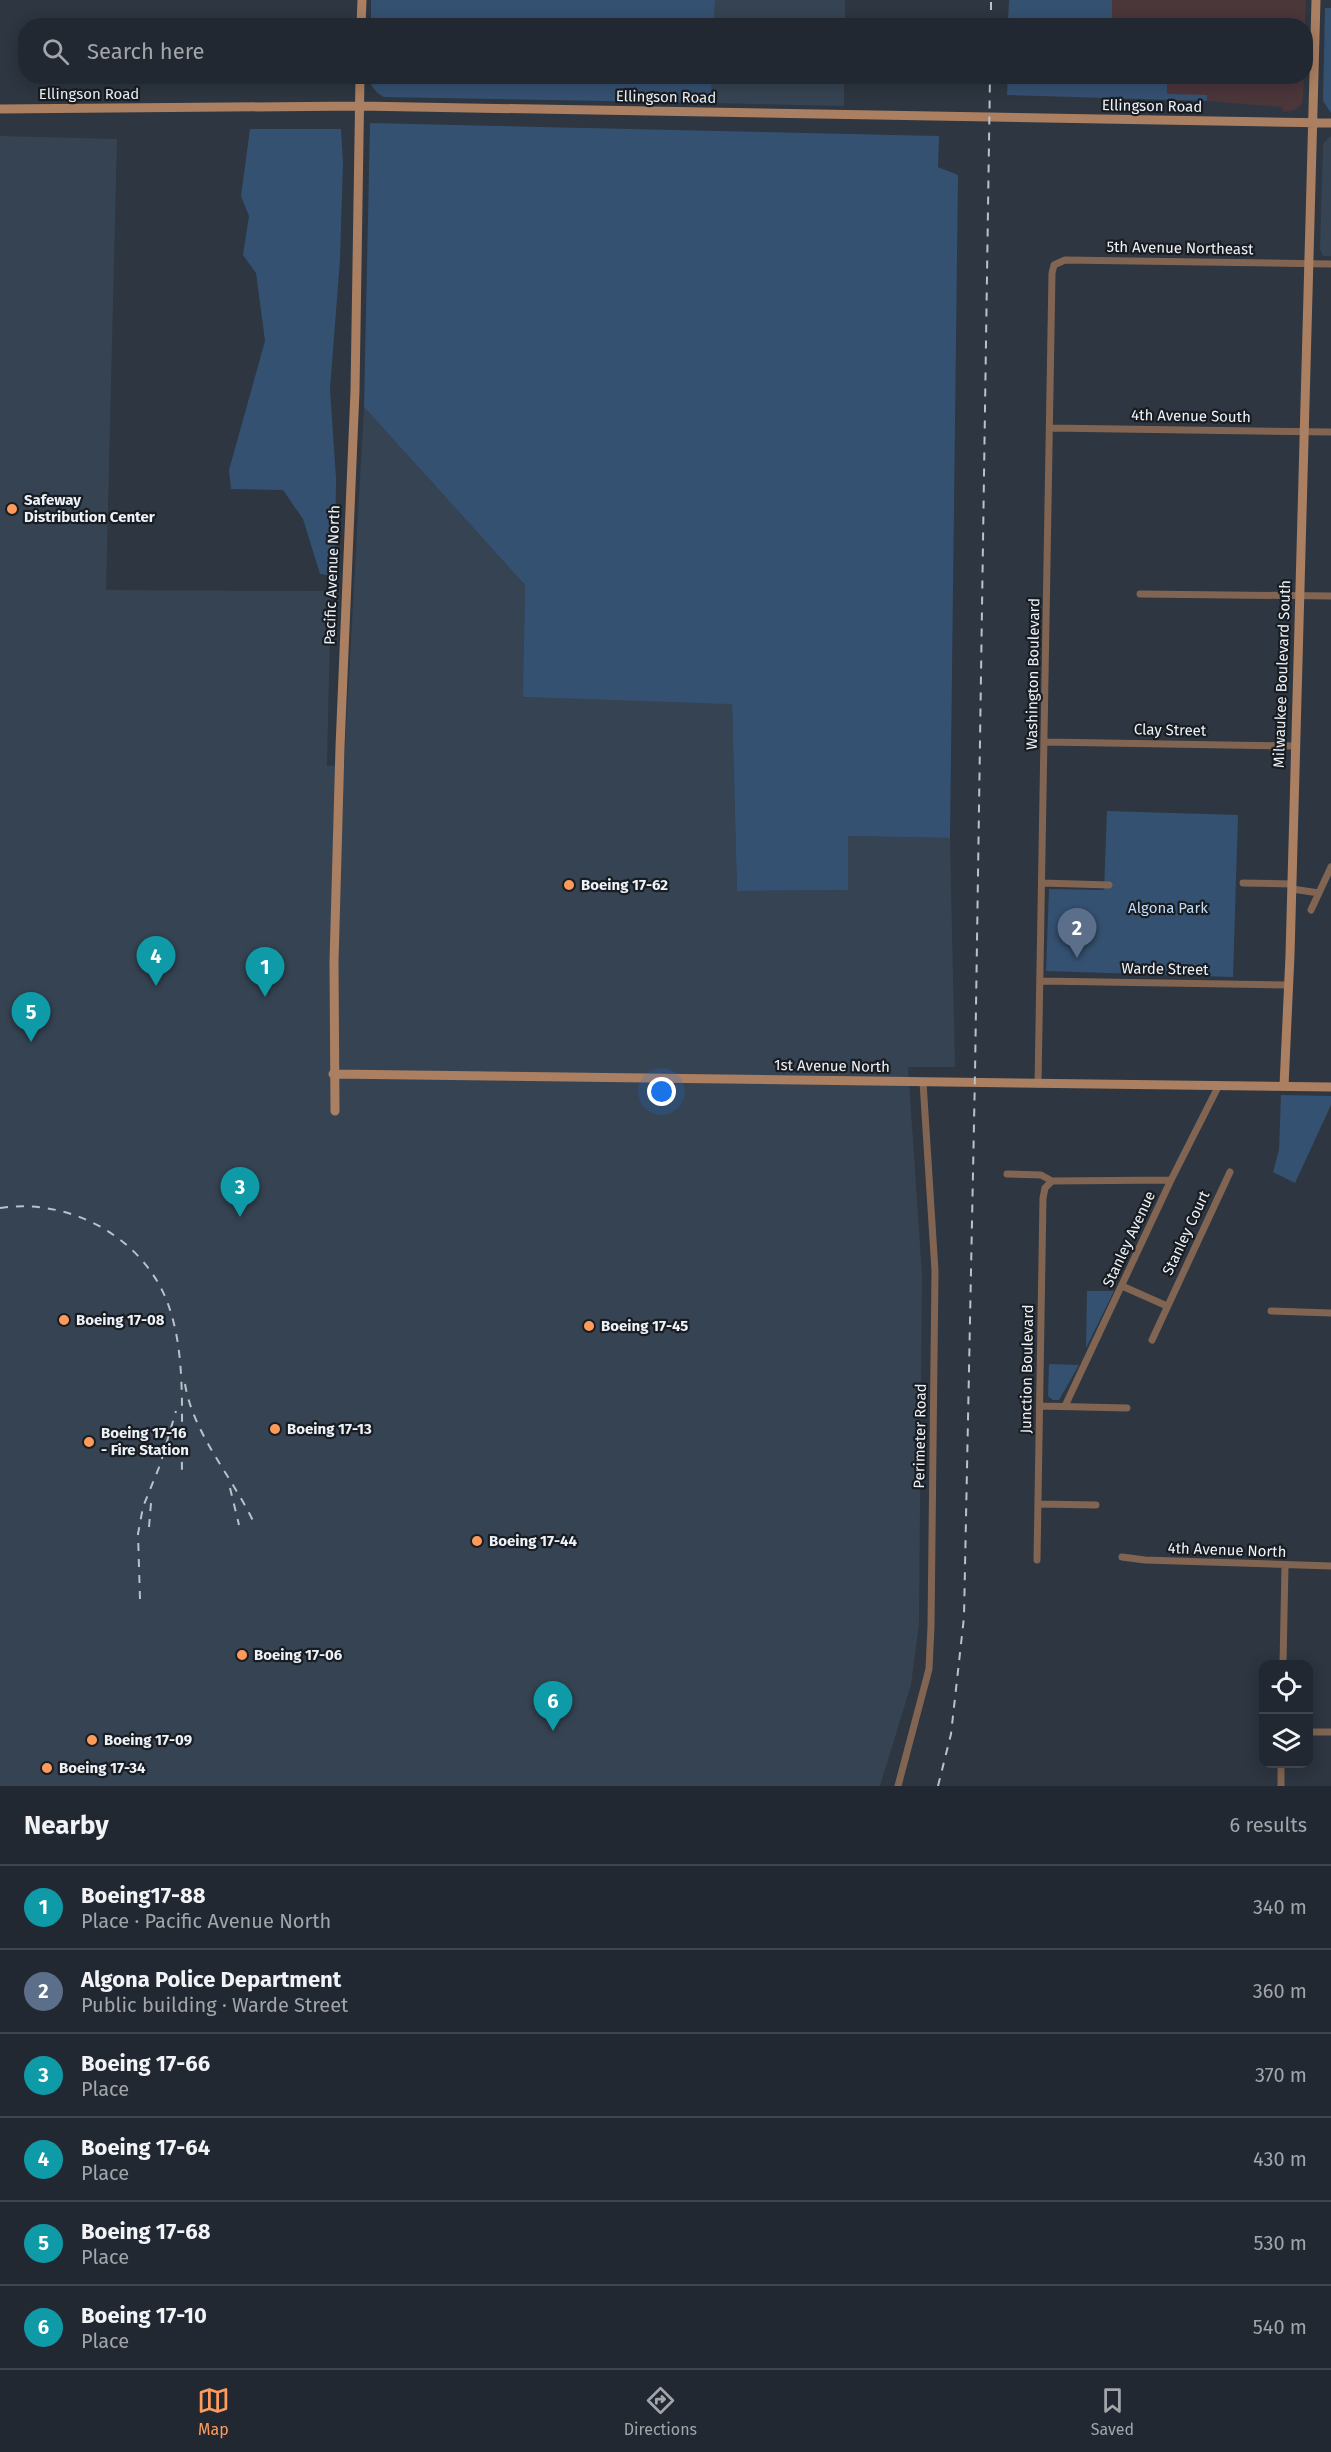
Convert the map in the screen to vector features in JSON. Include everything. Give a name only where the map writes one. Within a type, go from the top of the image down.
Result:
[{"type":"street","points":[[361,18],[362,0]]},
{"type":"street","name":"Milwaukee Boulevard South","points":[[1284,1086],[1292,887],[1316,0]]},
{"type":"street","name":"Pacific Avenue North","points":[[335,1111],[333,1074],[339,747],[355,391],[360,84]]},
{"type":"street","name":"Ellingson Road","points":[[0,109],[359,106],[1331,123]]},
{"type":"street","name":"5th Avenue Northeast","points":[[1054,265],[1065,260],[1331,264]]},
{"type":"street","name":"Washington Boulevard","points":[[1038,1084],[1052,273],[1054,265]]},
{"type":"street","name":"4th Avenue South","points":[[1050,428],[1331,432]]},
{"type":"street","points":[[1140,594],[1331,596]]},
{"type":"street","name":"Clay Street","points":[[1045,742],[1295,746]]},
{"type":"street","points":[[1311,910],[1331,867]]},
{"type":"street","points":[[1042,883],[1109,885]]},
{"type":"street","points":[[1243,883],[1292,887],[1319,893]]},
{"type":"street","name":"Warde Street","points":[[1041,981],[1288,985]]},
{"type":"street","name":"1st Avenue North","points":[[333,1074],[1331,1087]]},
{"type":"street","name":"Perimeter Road","points":[[898,1786],[929,1669],[930,1653],[935,1271],[923,1082]]},
{"type":"street","name":"Stanley Avenue","points":[[1065,1406],[1171,1180],[1219,1085]]},
{"type":"street","name":"Stanley Court","points":[[1152,1340],[1230,1172]]},
{"type":"street","points":[[1007,1174],[1041,1175],[1052,1181],[1171,1180]]},
{"type":"street","name":"Junction Boulevard","points":[[1037,1560],[1043,1198],[1045,1188],[1052,1181]]},
{"type":"street","points":[[1122,1286],[1167,1306]]},
{"type":"street","points":[[1271,1311],[1331,1313]]},
{"type":"street","points":[[1040,1406],[1127,1408]]},
{"type":"street","points":[[1039,1504],[1096,1505]]},
{"type":"street","name":"4th Avenue North","points":[[1122,1557],[1145,1560],[1331,1566]]},
{"type":"street","points":[[1283,1660],[1285,1566]]},
{"type":"street","points":[[1313,1732],[1331,1732]]},
{"type":"street","points":[[1281,1768],[1281,1786]]},
{"type":"shaded area","points":[[715,0],[845,0],[845,18],[714,18]]},
{"type":"shaded area","points":[[1009,0],[1306,0],[1305,18],[1008,18]]},
{"type":"shaded area","points":[[712,84],[844,84],[844,106],[711,103]]},
{"type":"shaded area","points":[[1008,84],[1304,84],[1301,105],[1295,110],[1284,112],[1281,107],[1206,101],[1007,95]]},
{"type":"shaded area","points":[[0,136],[117,139],[106,590],[331,591],[327,766],[344,765],[364,407],[525,585],[524,697],[732,703],[737,891],[848,890],[848,836],[950,838],[955,1067],[908,1067],[922,1274],[919,1624],[911,1685],[880,1786],[0,1786]]},
{"type":"shaded area","points":[[1331,136],[1331,256],[1323,256],[1320,249],[1323,147],[1324,142]]},
{"type":"green space","points":[[371,0],[715,0],[714,18],[371,18]]},
{"type":"green space","points":[[1009,0],[1112,0],[1112,18],[1008,18]]},
{"type":"green space","points":[[1325,8],[1331,8],[1331,113],[1323,101]]},
{"type":"green space","points":[[372,84],[712,84],[711,103],[384,97]]},
{"type":"green space","points":[[1008,84],[1167,84],[1167,94],[1207,95],[1207,101],[1007,95]]},
{"type":"green space","points":[[370,123],[939,136],[938,167],[958,175],[950,838],[848,836],[848,890],[737,891],[732,704],[523,697],[525,585],[364,407]]},
{"type":"green space","points":[[250,129],[341,129],[343,163],[340,260],[330,389],[336,478],[335,576],[320,574],[303,519],[283,490],[231,489],[229,470],[265,341],[256,273],[243,255],[249,216],[241,196]]},
{"type":"green space","name":"Algona Park","points":[[1107,811],[1238,815],[1233,977],[1046,971],[1049,889],[1104,890]]},
{"type":"green space","points":[[1281,1095],[1331,1096],[1331,1105],[1295,1183],[1273,1172],[1279,1150]]},
{"type":"green space","points":[[1087,1291],[1114,1291],[1086,1348]]},
{"type":"green space","points":[[1049,1364],[1079,1365],[1059,1400],[1053,1400],[1048,1396]]},
{"type":"railway","points":[[991,0],[991,18]]},
{"type":"railway","points":[[938,1786],[951,1734],[964,1617],[975,1074],[990,84]]},
{"type":"railway","points":[[0,1208],[27,1206],[81,1217],[105,1229],[127,1245],[146,1265],[161,1287],[176,1332],[182,1392],[182,1472]]},
{"type":"railway","points":[[185,1384],[196,1421],[255,1525]]},
{"type":"railway","points":[[140,1599],[138,1534],[143,1507],[160,1465],[176,1411]]},
{"type":"railway","points":[[230,1488],[239,1525]]},
{"type":"railway","points":[[149,1527],[151,1503]]},
{"type":"place","name":"Safeway Distribution Center","points":[[12,509]]},
{"type":"place","name":"Boeing 17-62","points":[[569,885]]},
{"type":"place","name":"Algona Police Department","points":[[1077,958]]},
{"type":"place","name":"Boeing 17-64","points":[[156,986]]},
{"type":"place","name":"Boeing17-88","points":[[265,997]]},
{"type":"place","name":"Boeing 17-68","points":[[31,1042]]},
{"type":"place","name":"Boeing 17-66","points":[[240,1217]]},
{"type":"place","name":"Boeing 17-08","points":[[64,1320]]},
{"type":"place","name":"Boeing 17-45","points":[[589,1326]]},
{"type":"place","name":"Boeing 17-13","points":[[275,1429]]},
{"type":"place","name":"Boeing 17-16 - Fire Station","points":[[89,1442]]},
{"type":"place","name":"Boeing 17-44","points":[[477,1541]]},
{"type":"place","name":"Boeing 17-06","points":[[242,1655]]},
{"type":"place","name":"Boeing 17-10","points":[[553,1731]]},
{"type":"place","name":"Boeing 17-09","points":[[92,1740]]},
{"type":"place","name":"Boeing 17-34","points":[[47,1768]]}]
